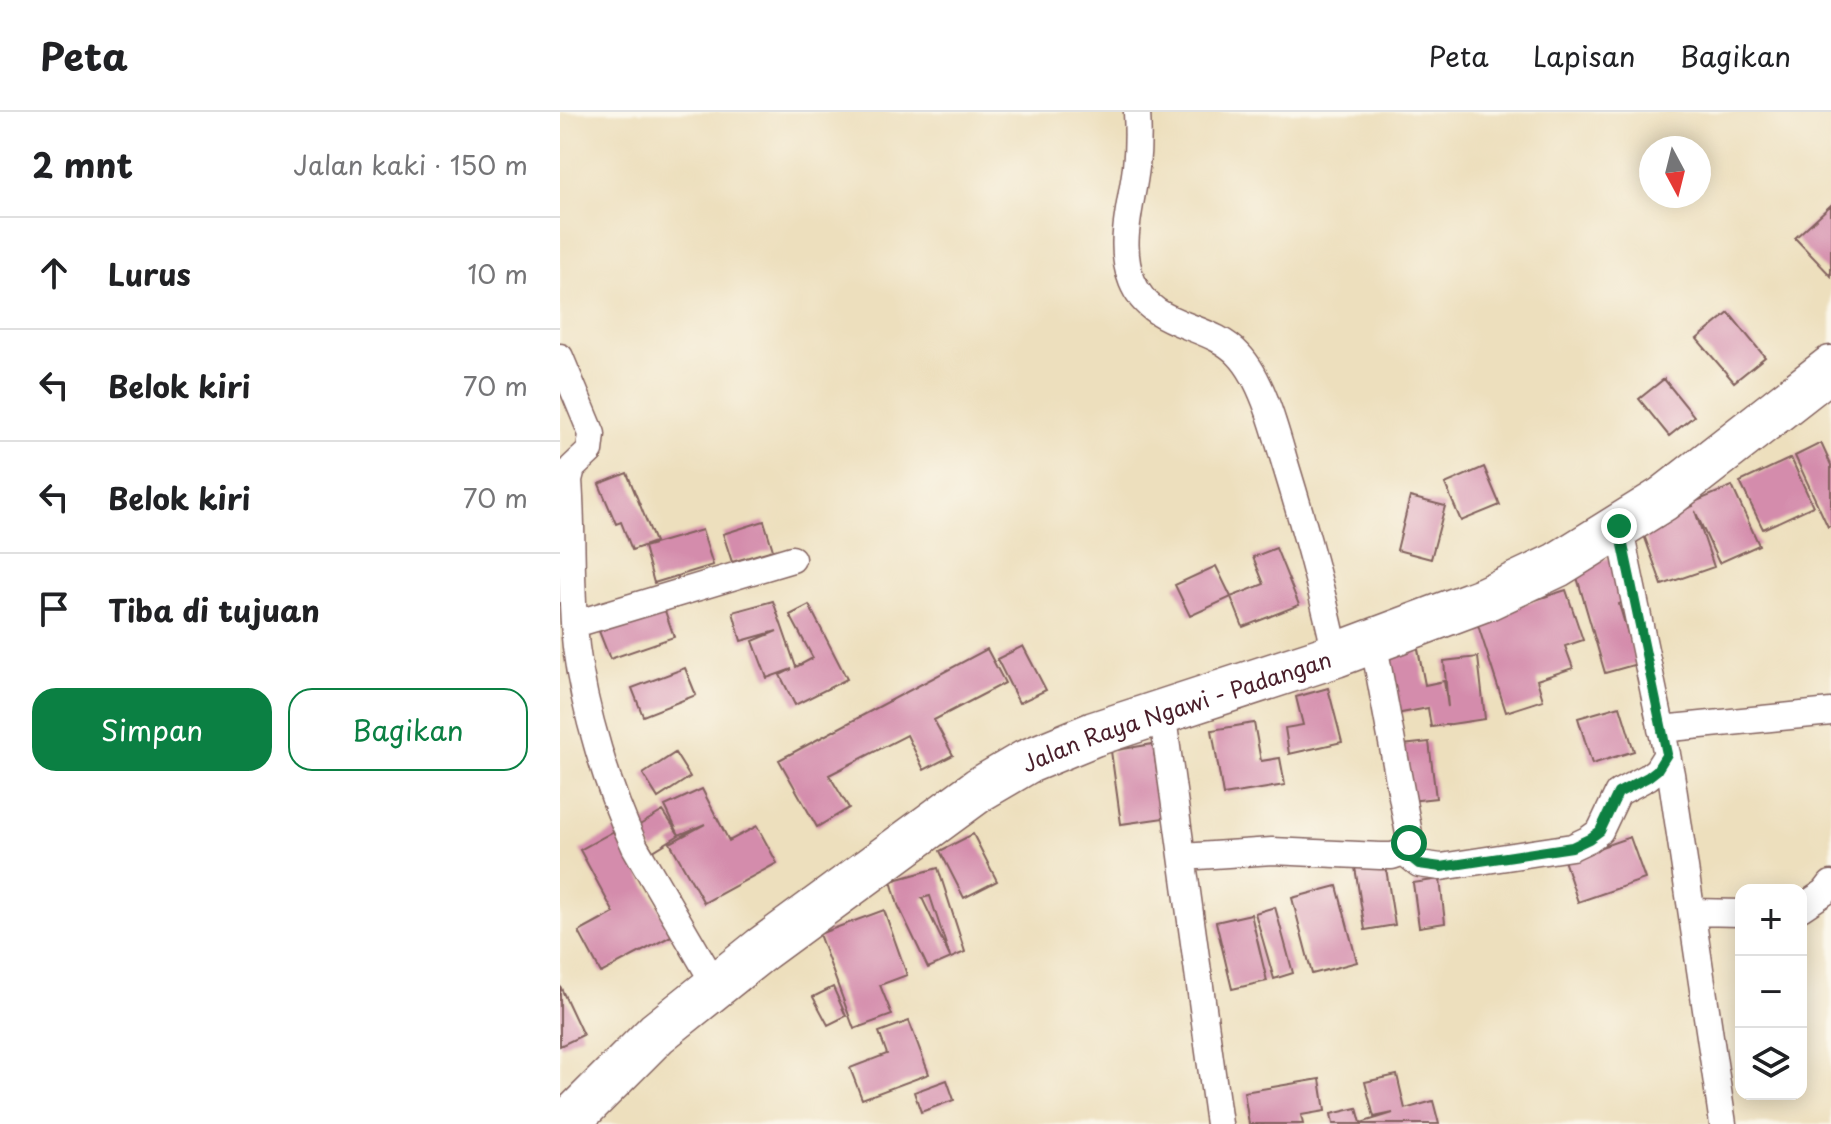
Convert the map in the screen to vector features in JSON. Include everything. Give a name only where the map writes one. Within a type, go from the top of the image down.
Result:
[{"type":"highway","name":"Jalan Raya Ngawi - Padangan","points":[[566,1124],[657,1033],[980,789],[1026,762],[1094,734],[1354,648],[1485,599],[1557,565],[1663,499],[1831,368]]},
{"type":"street","points":[[1137,112],[1136,166],[1127,220],[1126,254],[1132,283],[1152,309],[1185,328],[1219,337],[1241,356],[1265,400],[1304,524],[1354,648],[1409,834],[1409,843],[1404,852],[1392,856],[1272,851],[1183,857]]},
{"type":"street","points":[[560,357],[592,434],[590,451],[572,468],[569,480],[579,669],[614,798],[635,847],[716,986]]},
{"type":"street","points":[[1619,526],[1664,742],[1693,912],[1723,1124]]},
{"type":"street","points":[[575,624],[792,559]]},
{"type":"street","points":[[1162,711],[1219,1124]]},
{"type":"street","points":[[1664,742],[1831,712]]},
{"type":"street","points":[[1404,852],[1419,864],[1441,867],[1572,847],[1600,831],[1618,793],[1657,770],[1664,742]]},
{"type":"street","points":[[1807,904],[1831,884]]},
{"type":"street","points":[[1693,912],[1735,913]]},
{"type":"building","points":[[1831,205],[1831,276],[1795,238]]},
{"type":"building","points":[[1729,313],[1765,357],[1734,382],[1697,339]]},
{"type":"building","points":[[1664,379],[1694,416],[1669,436],[1639,399]]},
{"type":"building","points":[[1821,443],[1831,465],[1831,525],[1828,527],[1795,456]]},
{"type":"building","points":[[1791,458],[1813,506],[1763,529],[1740,482]]},
{"type":"building","points":[[1484,467],[1500,505],[1461,521],[1445,484]]},
{"type":"building","points":[[627,473],[655,542],[632,550],[621,522],[616,524],[599,484]]},
{"type":"building","points":[[1732,486],[1759,545],[1719,563],[1695,511],[1714,567],[1662,585],[1640,524],[1693,506],[1692,503]]},
{"type":"building","points":[[1410,497],[1445,506],[1431,559],[1397,550]]},
{"type":"building","points":[[764,521],[773,550],[732,562],[723,534]]},
{"type":"building","points":[[702,530],[713,565],[654,583],[644,547]]},
{"type":"building","points":[[1276,548],[1299,605],[1243,627],[1231,597],[1264,584],[1253,557]]},
{"type":"building","points":[[1612,557],[1624,602],[1619,604],[1637,664],[1605,673],[1574,567]]},
{"type":"building","points":[[1216,566],[1231,597],[1190,616],[1175,585]]},
{"type":"building","points":[[1566,590],[1583,640],[1565,646],[1573,668],[1537,680],[1543,700],[1506,712],[1476,619]]},
{"type":"building","points":[[773,601],[796,667],[813,658],[790,615],[809,605],[847,679],[795,705],[780,675],[792,669],[767,678],[753,641],[777,631],[741,641],[733,612]]},
{"type":"building","points":[[664,608],[674,637],[610,659],[599,631]]},
{"type":"building","points":[[1417,644],[1425,685],[1444,681],[1448,707],[1444,661],[1478,657],[1485,719],[1431,727],[1428,708],[1396,714],[1385,650]]},
{"type":"building","points":[[1023,646],[1046,690],[1019,703],[997,659]]},
{"type":"building","points":[[987,649],[1005,683],[934,720],[953,755],[924,770],[907,735],[829,775],[849,808],[817,827],[779,760]]},
{"type":"building","points":[[685,668],[696,695],[643,716],[632,688]]},
{"type":"building","points":[[1328,688],[1342,742],[1289,754],[1285,728],[1303,725],[1296,697]]},
{"type":"building","points":[[1620,706],[1634,751],[1592,764],[1578,718]]},
{"type":"building","points":[[1254,723],[1261,761],[1280,758],[1285,785],[1223,795],[1212,730]]},
{"type":"building","points":[[1429,742],[1436,798],[1410,801],[1403,745]]},
{"type":"building","points":[[1153,744],[1164,818],[1121,824],[1111,751]]},
{"type":"building","points":[[675,753],[690,777],[658,798],[643,774]]},
{"type":"building","points":[[702,789],[729,841],[757,826],[777,863],[704,903],[670,843],[705,824],[679,835],[665,806]]},
{"type":"building","points":[[663,811],[679,835],[653,851],[638,826]]},
{"type":"building","points":[[616,830],[673,935],[601,973],[579,932],[614,913],[580,850]]},
{"type":"building","points":[[973,834],[997,881],[964,898],[940,851]]},
{"type":"building","points":[[1630,837],[1645,879],[1578,902],[1564,860]]},
{"type":"building","points":[[1384,856],[1395,925],[1365,930],[1354,861]]},
{"type":"building","points":[[938,868],[965,952],[928,968],[898,905],[891,881]],"holes":[[[930,896],[950,957],[922,898]]]},
{"type":"building","points":[[1440,879],[1445,923],[1419,927],[1413,883]]},
{"type":"building","points":[[1337,886],[1357,962],[1312,974],[1292,898]]},
{"type":"building","points":[[1275,907],[1293,973],[1274,979],[1255,913]]},
{"type":"building","points":[[884,910],[907,975],[880,985],[892,1015],[854,1029],[819,934]]},
{"type":"building","points":[[1251,914],[1267,981],[1232,989],[1216,922]]},
{"type":"building","points":[[560,986],[583,1035],[560,1046]]},
{"type":"building","points":[[833,987],[846,1016],[828,1025],[813,997]]},
{"type":"building","points":[[909,1021],[929,1074],[862,1099],[850,1068],[887,1054],[879,1032]]},
{"type":"building","points":[[1397,1075],[1405,1109],[1433,1101],[1439,1124],[1333,1124],[1331,1114],[1357,1108],[1361,1123],[1393,1113],[1374,1117],[1365,1082]]},
{"type":"building","points":[[1320,1079],[1325,1111],[1301,1115],[1303,1124],[1249,1124],[1244,1092]]},
{"type":"building","points":[[947,1080],[954,1100],[921,1112],[914,1092]]},
{"type":"route","points":[[1409,843],[1404,852],[1419,864],[1441,867],[1572,847],[1600,831],[1618,793],[1657,770],[1667,754],[1619,526]]}]
